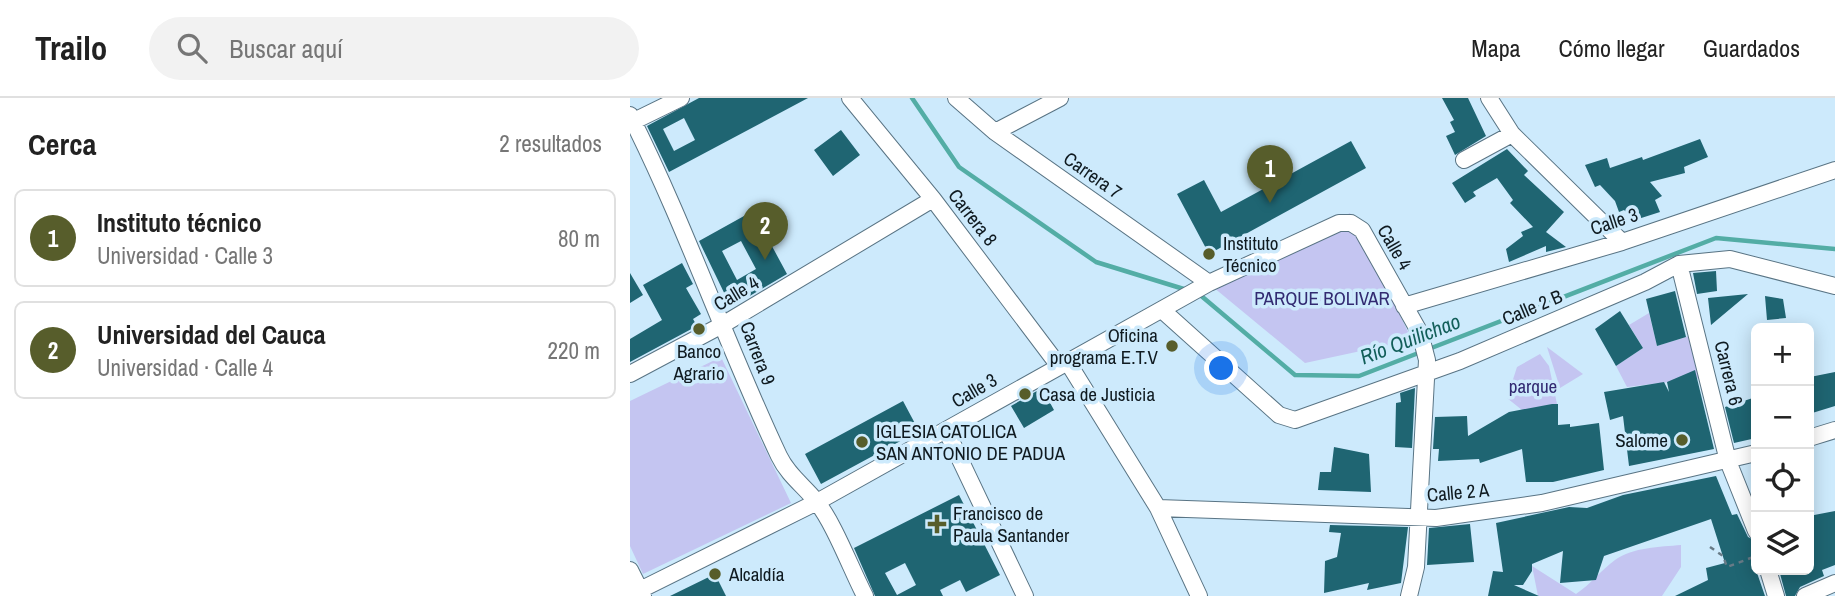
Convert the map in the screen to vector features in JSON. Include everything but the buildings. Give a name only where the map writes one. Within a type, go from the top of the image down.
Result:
[{"type":"street","points":[[631,120],[681,98]]},
{"type":"street","name":"Carrera 8","points":[[850,98],[1063,364],[1158,508],[1199,596]]},
{"type":"street","name":"Carrera 7","points":[[956,98],[995,132],[1206,285]]},
{"type":"street","points":[[995,132],[1060,98]]},
{"type":"street","points":[[1489,98],[1513,134],[1622,242]]},
{"type":"street","name":"Carrera 9","points":[[631,120],[724,324],[781,460],[797,482],[817,502],[864,596]]},
{"type":"street","points":[[1464,160],[1513,134]]},
{"type":"street","name":"Calle 3","points":[[1404,306],[1622,242],[1835,170]]},
{"type":"street","name":"Calle 4","points":[[630,374],[724,324],[933,200]]},
{"type":"street","name":"Calle 4","points":[[1339,223],[1351,223],[1362,230],[1404,306]]},
{"type":"street","name":"Calle 3","points":[[638,593],[817,502],[1206,285],[1339,223]]},
{"type":"street","name":"Calle 2 B","points":[[1167,307],[1287,420],[1294,420],[1645,282],[1679,264],[1730,259],[1835,286]]},
{"type":"street","name":"Carrera 6","points":[[1679,264],[1728,461],[1751,518]]},
{"type":"street","points":[[1404,306],[1420,333],[1428,367],[1416,567],[1409,596]]},
{"type":"street","points":[[946,430],[1025,596]]},
{"type":"street","points":[[1814,436],[1835,430]]},
{"type":"street","name":"Calle 2 A","points":[[1158,508],[1436,517],[1542,503],[1751,454]]},
{"type":"street","points":[[630,570],[638,593]]},
{"type":"street","points":[[1770,575],[1776,596]]},
{"type":"street","points":[[1805,596],[1835,583]]},
{"type":"path","points":[[1710,547],[1723,556],[1727,567],[1751,558]]},
{"type":"green space","name":"PARQUE BOLIVAR","points":[[1350,213],[1412,340],[1305,363],[1213,287]]},
{"type":"green space","points":[[1649,313],[1657,346],[1689,336],[1703,378],[1627,387],[1616,366],[1643,348],[1629,325]]},
{"type":"green space","points":[[1547,347],[1583,374],[1560,388]]},
{"type":"green space","name":"parque","points":[[1540,354],[1549,366],[1557,404],[1522,410],[1507,398],[1517,367]]},
{"type":"green space","points":[[721,357],[791,503],[643,574],[630,546],[630,401]]},
{"type":"green space","points":[[1681,545],[1681,567],[1662,596],[1538,596],[1532,566],[1576,594],[1610,564],[1630,552]]},
{"type":"waterway","name":"Río Quilichao","points":[[912,98],[959,167],[1096,262],[1187,290]]},
{"type":"waterway","name":"Río Quilichao","points":[[1199,294],[1295,375],[1359,376],[1716,238],[1835,249]]},
{"type":"place","name":"Instituto técnico","points":[[1270,203]]},
{"type":"place","name":"Instituto Técnico","points":[[1209,254]]},
{"type":"place","name":"Universidad del Cauca","points":[[765,260]]},
{"type":"place","name":"Banco Agrario","points":[[699,329]]},
{"type":"place","name":"Oficina programa E.T.V","points":[[1172,346]]},
{"type":"place","name":"Casa de Justicia","points":[[1025,394]]},
{"type":"place","name":"Salome","points":[[1682,440]]},
{"type":"place","name":"IGLESIA CATOLICA SAN ANTONIO DE PADUA","points":[[862,442]]},
{"type":"place","name":"Francisco de Paula Santander","points":[[937,524]]},
{"type":"place","name":"Alcaldía","points":[[715,574]]}]
